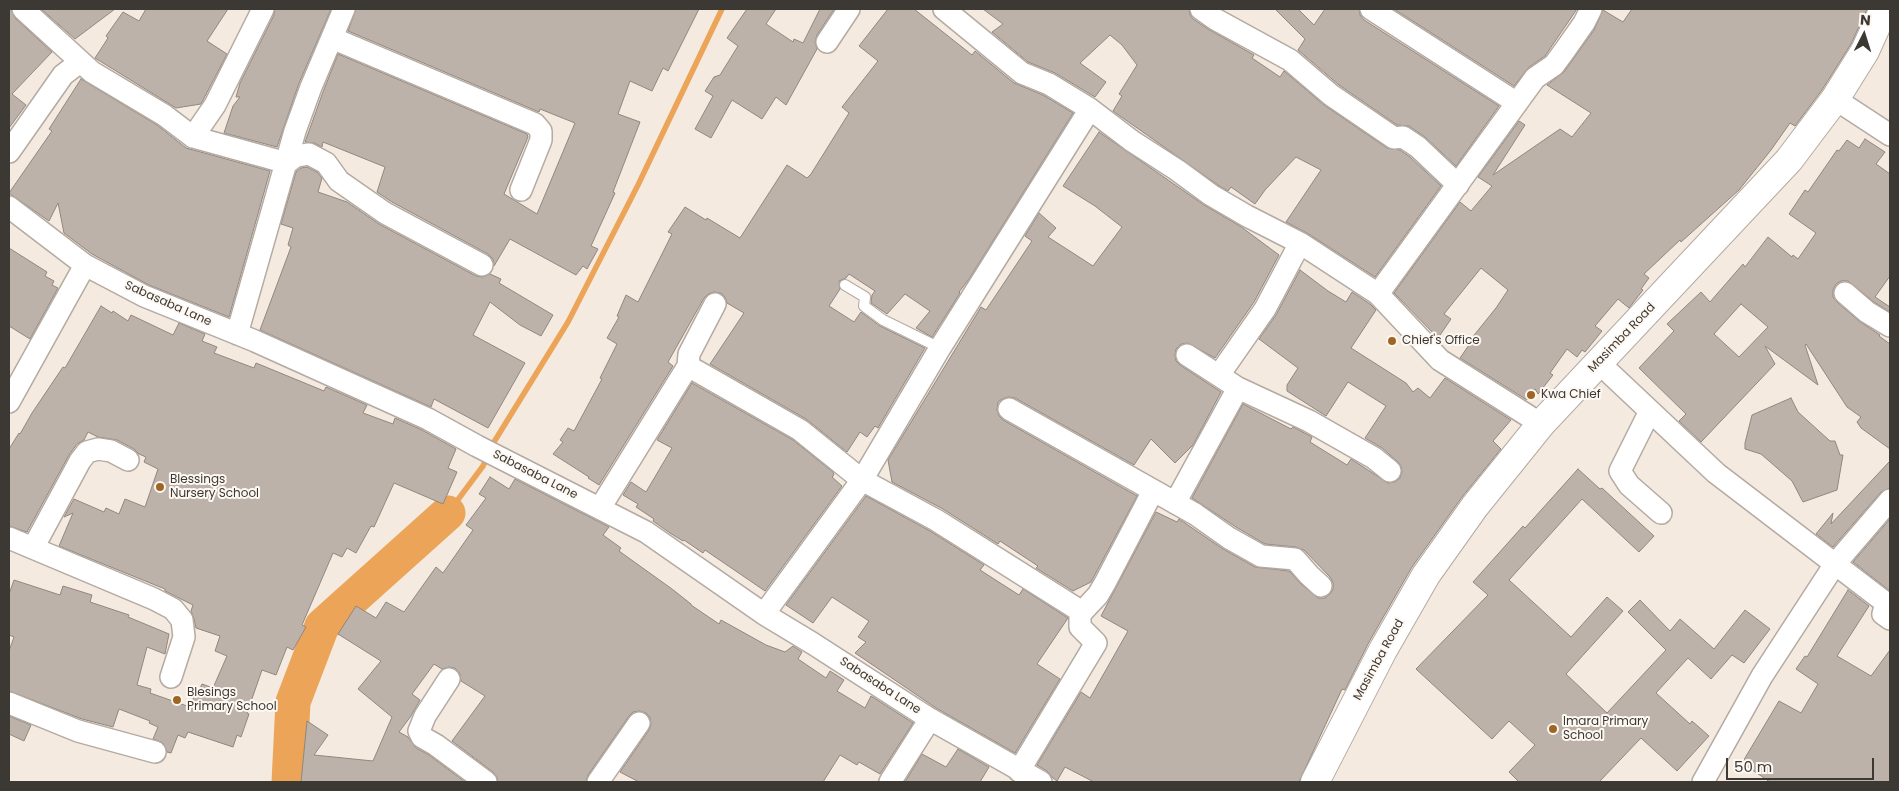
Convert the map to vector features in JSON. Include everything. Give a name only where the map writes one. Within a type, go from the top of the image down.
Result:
[{"type":"street","points":[[23,9],[80,62],[108,82],[164,115],[193,138],[287,163]]},
{"type":"street","points":[[193,138],[215,104],[263,9]]},
{"type":"street","points":[[237,334],[295,131],[344,9]]},
{"type":"street","points":[[827,42],[849,9]]},
{"type":"street","points":[[944,9],[1022,73],[1049,84],[1090,109],[1132,141],[1177,170],[1210,195],[1300,242],[1378,294],[1440,360],[1542,424]]},
{"type":"street","points":[[1201,9],[1215,20],[1290,60],[1331,95],[1394,138],[1402,137],[1418,147],[1458,185]]},
{"type":"street","points":[[1371,9],[1517,103]]},
{"type":"street","points":[[1378,294],[1535,78],[1554,65],[1582,27],[1591,9]]},
{"type":"street","name":"Masimba Road","points":[[1315,782],[1378,659],[1426,575],[1475,506],[1542,424],[1598,362],[1782,168],[1835,99],[1865,51],[1884,9]]},
{"type":"street","points":[[332,38],[534,124],[541,131],[541,140],[521,190]]},
{"type":"street","points":[[9,152],[63,76],[80,62]]},
{"type":"street","points":[[1835,99],[1890,135]]},
{"type":"street","points":[[764,614],[862,480],[940,348],[1090,109]]},
{"type":"street","points":[[287,163],[296,156],[309,154],[326,163],[339,181],[384,213],[482,265]]},
{"type":"street","name":"Sabasaba Lane","points":[[9,207],[85,265],[144,296],[237,334],[428,419],[646,532],[764,614],[930,719],[1041,782]]},
{"type":"street","points":[[1219,375],[1265,310],[1300,242]]},
{"type":"street","points":[[9,402],[85,265]]},
{"type":"street","points":[[1846,292],[1867,312],[1890,326]]},
{"type":"street","points":[[600,508],[688,366],[689,354],[715,304]]},
{"type":"street","points":[[1187,355],[1238,388],[1309,421],[1374,458],[1390,471]]},
{"type":"street","points":[[1598,362],[1716,472],[1886,603],[1883,614],[1890,619]]},
{"type":"street","points":[[688,366],[800,430],[862,480],[936,520],[1082,612]]},
{"type":"street","points":[[1175,503],[1238,388]]},
{"type":"street","points":[[1010,409],[1195,514],[1229,538],[1261,556],[1296,559],[1321,586]]},
{"type":"street","points":[[1650,410],[1620,471],[1630,485],[1661,513]]},
{"type":"street","points":[[33,548],[80,460],[87,452],[98,449],[111,451],[128,460]]},
{"type":"street","points":[[1019,771],[1096,643],[1080,627],[1080,616],[1098,595],[1153,491]]},
{"type":"street","points":[[1703,782],[1762,676],[1835,564],[1890,500]]},
{"type":"street","points":[[9,538],[154,598],[173,609],[182,620],[184,637],[171,677]]},
{"type":"street","points":[[449,679],[425,716],[419,731],[422,737],[436,745],[486,782]]},
{"type":"street","points":[[9,703],[78,731],[155,752]]},
{"type":"street","points":[[890,782],[930,719]]},
{"type":"street","points":[[598,782],[639,723]]},
{"type":"lane","points":[[845,284],[865,296],[864,306],[883,320],[940,348]]},
{"type":"building","points":[[9,9],[11,9],[15,18],[52,52],[12,94],[26,105],[9,128]]},
{"type":"building","points":[[41,9],[115,9],[75,39]]},
{"type":"building","points":[[146,9],[228,9],[207,41],[227,54],[201,104],[176,108],[95,58],[108,38],[106,36],[123,12],[139,21]]},
{"type":"building","points":[[275,9],[331,9],[299,83],[277,147],[224,133],[233,106],[240,97],[236,97],[240,83],[274,15]]},
{"type":"building","points":[[356,9],[699,9],[668,71],[663,68],[652,91],[630,81],[618,114],[640,122],[613,192],[615,193],[591,246],[598,249],[587,269],[583,266],[576,275],[510,239],[494,266],[493,259],[488,254],[377,192],[385,167],[323,142],[322,147],[314,143],[305,142],[338,54],[527,134],[528,137],[504,194],[537,214],[575,123],[540,109],[539,112],[348,31]]},
{"type":"building","points":[[747,9],[776,9],[766,24],[793,42],[794,39],[803,43],[820,9],[834,9],[817,35],[815,42],[817,49],[786,105],[776,97],[762,119],[732,100],[711,138],[695,129],[713,96],[705,91],[714,77],[720,75],[738,46],[727,38]]},
{"type":"building","points":[[888,9],[914,9],[972,55],[975,51],[1014,83],[1043,95],[1073,113],[932,337],[916,328],[930,311],[905,294],[887,314],[871,303],[872,295],[875,291],[849,274],[846,278],[839,281],[840,289],[829,306],[854,322],[861,312],[880,326],[925,348],[878,428],[875,426],[867,437],[860,432],[847,452],[806,419],[710,364],[744,313],[727,303],[721,293],[714,292],[704,298],[668,362],[673,366],[599,485],[553,454],[563,442],[560,440],[568,428],[574,431],[602,379],[600,378],[617,344],[607,338],[619,317],[617,316],[626,295],[638,302],[672,234],[668,232],[685,207],[740,238],[787,165],[807,178],[849,113],[842,107],[878,61],[859,46]]},
{"type":"building","points":[[983,9],[1189,9],[1193,19],[1254,55],[1252,58],[1280,77],[1284,71],[1324,105],[1387,148],[1400,150],[1410,157],[1441,186],[1375,277],[1307,233],[1286,222],[1321,170],[1296,157],[1265,190],[1255,204],[1231,187],[1228,191],[1218,185],[1113,111],[1122,96],[1119,94],[1137,65],[1122,45],[1110,35],[1080,63],[1106,82],[1095,97],[1055,73],[1028,62],[992,32],[1003,24]]},
{"type":"building","points":[[1275,9],[1298,9],[1314,25],[1325,9],[1359,9],[1360,15],[1364,20],[1499,106],[1456,166],[1425,137],[1409,126],[1397,125],[1339,85],[1298,50],[1305,39]]},
{"type":"building","points":[[1394,9],[1577,9],[1545,56],[1528,68],[1514,86]]},
{"type":"building","points":[[1632,9],[1867,9],[1851,44],[1822,90],[1795,126],[1790,123],[1739,190],[1681,242],[1680,240],[1644,274],[1649,278],[1641,289],[1643,290],[1629,308],[1618,299],[1595,326],[1602,331],[1585,352],[1582,350],[1577,357],[1567,349],[1550,373],[1553,375],[1538,394],[1535,389],[1527,400],[1460,358],[1469,345],[1467,344],[1508,290],[1481,268],[1444,314],[1451,319],[1438,338],[1394,293],[1460,202],[1471,211],[1492,186],[1478,177],[1519,121],[1525,125],[1493,175],[1560,129],[1572,137],[1591,113],[1547,85],[1564,72],[1594,30],[1603,10],[1623,22]]},
{"type":"building","points":[[81,79],[157,125],[186,148],[270,171],[229,317],[149,285],[92,254],[64,233],[58,203],[49,221],[9,193],[52,131],[49,129]]},
{"type":"building","points":[[1099,132],[1204,205],[1240,226],[1279,255],[1254,302],[1215,358],[1188,343],[1181,344],[1176,349],[1176,361],[1180,365],[1221,392],[1193,445],[1175,463],[1151,439],[1134,465],[1015,398],[1008,397],[998,402],[997,410],[1003,420],[1137,496],[1091,582],[1073,591],[1036,568],[1038,566],[1000,541],[998,544],[943,509],[892,482],[888,460],[981,307],[986,310],[1032,241],[1025,236],[1039,213],[1056,228],[1048,237],[1093,266],[1122,227],[1095,206],[1063,186]]},
{"type":"building","points":[[1865,139],[1885,152],[1876,164],[1890,174],[1890,276],[1875,297],[1890,307],[1890,312],[1848,281],[1841,281],[1836,284],[1833,290],[1833,297],[1859,321],[1890,344],[1890,449],[1861,428],[1857,422],[1861,417],[1847,407],[1806,344],[1818,385],[1765,346],[1775,364],[1701,442],[1679,421],[1686,414],[1639,368],[1674,331],[1667,324],[1701,292],[1710,302],[1743,264],[1745,267],[1768,237],[1792,257],[1793,255],[1798,259],[1816,233],[1789,214],[1805,190],[1808,192],[1837,150],[1839,151],[1847,140],[1859,148]],"holes":[[[1741,304],[1768,327],[1739,357],[1714,334]]]},
{"type":"building","points":[[307,167],[317,172],[322,178],[318,192],[347,202],[379,224],[476,276],[483,277],[490,274],[501,279],[499,283],[553,315],[541,336],[520,325],[490,302],[473,335],[525,363],[488,428],[434,399],[431,407],[260,330],[291,247],[288,245],[293,228],[281,224],[296,172],[301,168]]},
{"type":"building","points":[[9,248],[47,272],[45,276],[54,281],[52,285],[58,288],[30,339],[9,326]]},
{"type":"building","points":[[1300,270],[1346,302],[1352,292],[1376,310],[1351,348],[1406,383],[1413,392],[1418,388],[1430,398],[1445,378],[1511,420],[1493,441],[1501,449],[1462,497],[1412,567],[1369,642],[1345,690],[1342,689],[1299,782],[1094,782],[1065,767],[1057,781],[1047,771],[1037,765],[1081,692],[1090,698],[1128,631],[1101,616],[1156,512],[1177,522],[1179,519],[1223,549],[1255,567],[1289,571],[1318,598],[1325,598],[1333,589],[1330,577],[1304,550],[1296,547],[1265,544],[1192,498],[1243,404],[1291,429],[1293,427],[1312,437],[1310,442],[1347,465],[1351,459],[1388,483],[1395,482],[1400,478],[1402,472],[1398,462],[1382,448],[1365,438],[1386,406],[1348,382],[1326,416],[1287,391],[1287,385],[1298,368],[1259,339],[1276,315]]},
{"type":"building","points":[[101,306],[128,321],[131,315],[173,335],[179,323],[205,334],[202,341],[217,347],[214,353],[254,368],[256,363],[324,391],[326,387],[367,405],[363,413],[393,424],[395,418],[422,430],[456,449],[448,468],[457,472],[443,504],[394,483],[374,527],[371,526],[356,553],[347,548],[342,557],[333,553],[302,625],[306,627],[293,650],[287,647],[276,675],[262,670],[241,737],[237,735],[233,747],[188,732],[185,738],[178,735],[171,753],[167,752],[163,743],[153,739],[158,727],[149,723],[150,721],[119,709],[113,727],[82,719],[9,691],[9,651],[14,637],[9,635],[9,594],[14,580],[60,595],[63,586],[92,595],[90,602],[129,615],[128,617],[169,634],[165,654],[147,647],[137,685],[151,689],[150,693],[190,707],[195,694],[197,695],[202,684],[213,688],[227,656],[215,651],[220,636],[196,628],[191,611],[193,605],[165,591],[165,589],[59,546],[73,513],[64,517],[74,499],[104,512],[106,508],[119,514],[125,499],[145,507],[158,469],[144,462],[146,457],[134,449],[117,440],[98,437],[88,432],[84,440],[77,444],[69,455],[27,532],[9,526],[9,449],[63,367],[65,368]]},
{"type":"building","points":[[692,383],[793,440],[833,472],[834,475],[832,477],[842,486],[765,591],[705,550],[703,553],[670,533],[636,507],[638,504],[623,495],[631,482],[646,492],[672,448],[657,440]]},
{"type":"building","points":[[1791,398],[1798,412],[1830,441],[1835,441],[1840,455],[1843,455],[1837,490],[1803,502],[1792,481],[1761,454],[1745,449],[1752,415]]},
{"type":"building","points":[[1890,461],[1890,488],[1881,492],[1833,547],[1816,534],[1833,513],[1831,524]]},
{"type":"building","points":[[1578,469],[1600,489],[1602,488],[1654,536],[1639,552],[1582,499],[1509,580],[1571,637],[1607,597],[1623,611],[1566,674],[1607,713],[1666,650],[1628,612],[1640,600],[1670,631],[1680,619],[1714,649],[1745,610],[1770,629],[1744,663],[1732,655],[1711,679],[1688,658],[1656,693],[1690,724],[1692,721],[1709,736],[1677,771],[1641,738],[1599,782],[1519,782],[1509,772],[1535,745],[1509,721],[1492,739],[1416,669],[1488,595],[1473,582]]},
{"type":"building","points":[[490,477],[509,489],[515,479],[609,527],[603,535],[621,548],[619,551],[719,624],[721,620],[766,645],[785,652],[793,646],[802,652],[798,659],[826,678],[830,671],[844,680],[837,691],[865,708],[871,696],[913,723],[880,774],[859,762],[857,765],[840,755],[823,782],[639,782],[620,772],[651,725],[650,717],[640,711],[633,712],[629,716],[588,775],[586,782],[498,782],[493,772],[452,741],[485,696],[461,681],[460,674],[455,668],[442,669],[434,664],[412,694],[420,700],[399,732],[408,737],[416,748],[429,755],[465,782],[301,782],[307,721],[328,735],[314,755],[373,761],[392,717],[358,689],[381,661],[338,634],[356,606],[376,618],[386,602],[404,612],[436,567],[443,573],[473,530],[466,525],[486,498],[479,494]]},
{"type":"building","points":[[866,496],[930,531],[984,565],[980,570],[1019,595],[1023,589],[1068,618],[1037,664],[1060,679],[1015,753],[936,708],[855,653],[866,642],[858,637],[869,621],[832,597],[813,623],[786,605]]},
{"type":"building","points":[[1890,519],[1890,591],[1853,562]]},
{"type":"building","points":[[1848,590],[1869,606],[1837,656],[1871,676],[1890,650],[1890,782],[1770,782],[1742,763],[1779,701],[1801,713],[1818,684],[1796,669],[1805,656],[1807,657]]},
{"type":"building","points":[[9,716],[31,725],[24,741],[9,734]]},
{"type":"building","points":[[958,749],[989,767],[980,782],[905,782],[922,754],[946,767]]},
{"type":"waterway","points":[[448,513],[483,466],[494,442],[568,322],[638,185],[722,9]]},
{"type":"waterway","points":[[289,782],[293,702],[322,626],[448,513]]},
{"type":"place","name":"Chief's Office","points":[[1392,341]]},
{"type":"place","name":"Kwa Chief","points":[[1531,395]]},
{"type":"place","name":"Blessings Nursery School","points":[[160,487]]},
{"type":"place","name":"Blesings Primary School","points":[[177,700]]},
{"type":"place","name":"Imara Primary School","points":[[1553,729]]}]
